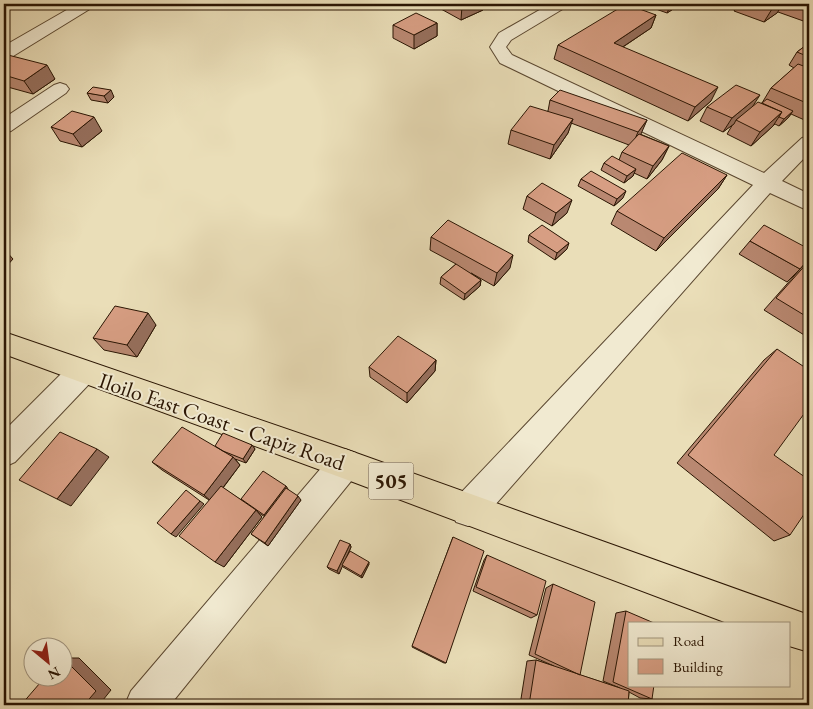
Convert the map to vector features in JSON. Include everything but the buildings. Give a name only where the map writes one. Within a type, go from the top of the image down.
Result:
[{"type":"main road","name":"Iloilo East Coast – Capiz Road","points":[[4,343],[345,464],[775,622]]},
{"type":"main road","points":[[790,627],[809,634]]},
{"type":"street","points":[[4,54],[28,36],[88,4]]},
{"type":"street","points":[[561,4],[505,37],[498,47],[506,59],[809,203]]},
{"type":"street","points":[[4,127],[60,89]]},
{"type":"street","points":[[468,510],[768,182],[809,142]]},
{"type":"street","points":[[4,452],[82,372]]},
{"type":"street","points":[[145,705],[345,464]]}]
